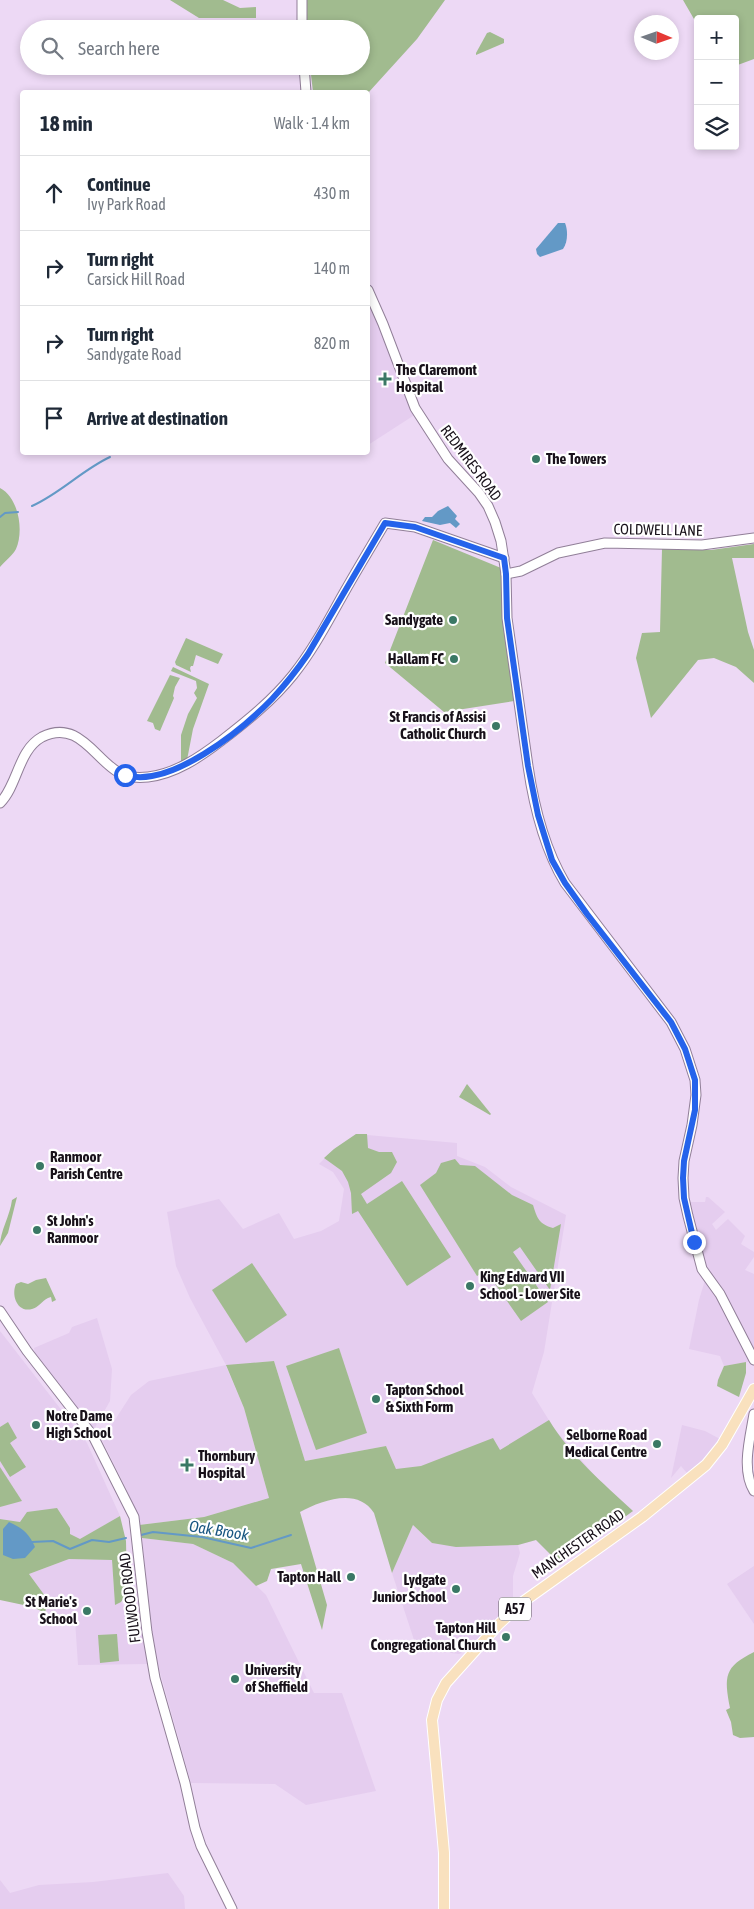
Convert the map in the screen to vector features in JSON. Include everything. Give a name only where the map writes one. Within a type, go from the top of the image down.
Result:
[{"type":"main road","name":"MANCHESTER ROAD","points":[[444,1909],[444,1854],[432,1720],[437,1700],[446,1683],[520,1604],[642,1517],[706,1465],[751,1403],[754,1389]]},
{"type":"street","points":[[302,0],[302,20]]},
{"type":"street","points":[[305,75],[306,90]]},
{"type":"street","name":"REDMIRES ROAD","points":[[370,295],[415,408],[448,459],[479,493],[488,506],[498,532],[504,558],[507,618],[531,786],[552,860],[565,883],[671,1022],[685,1049],[695,1080],[696,1095],[695,1110],[683,1169],[684,1198],[702,1268],[720,1294],[754,1360]]},
{"type":"street","points":[[2,801],[10,789],[24,757],[37,740],[53,733],[75,736],[88,744],[114,769],[129,777],[140,778],[156,776],[188,764],[214,747],[271,700],[294,674],[325,627],[385,523],[415,527],[504,558]]},
{"type":"street","name":"COLDWELL LANE","points":[[506,574],[521,571],[558,553],[605,543],[702,545],[754,538]]},
{"type":"street","name":"FULWOOD ROAD","points":[[0,1311],[27,1351],[93,1436],[134,1517],[146,1632],[158,1689],[201,1846],[232,1909]]},
{"type":"street","points":[[754,1414],[748,1473],[749,1483],[754,1491]]},
{"type":"shaded area","name":"The Claremont Hospital","points":[[370,303],[388,344],[416,414],[370,444]]},
{"type":"shaded area","points":[[356,1134],[457,1143],[457,1156],[485,1167],[511,1187],[566,1215],[544,1352],[532,1393],[555,1430],[597,1478],[633,1511],[568,1558],[555,1559],[536,1540],[518,1545],[520,1553],[513,1576],[513,1603],[467,1651],[459,1654],[417,1649],[392,1573],[413,1525],[432,1543],[456,1546],[396,1469],[386,1446],[305,1461],[274,1361],[226,1366],[244,1408],[269,1498],[204,1517],[139,1525],[127,1490],[102,1440],[131,1395],[149,1381],[226,1365],[190,1298],[176,1266],[167,1212],[219,1199],[243,1229],[279,1213],[294,1239],[321,1231],[339,1221],[344,1189],[333,1172],[319,1164],[334,1149]]},
{"type":"shaded area","points":[[706,1197],[725,1212],[712,1224],[716,1230],[728,1219],[745,1236],[741,1244],[754,1252],[754,1257],[745,1270],[754,1274],[754,1361],[724,1366],[720,1356],[689,1349],[699,1300],[706,1277],[685,1202],[705,1202]]},
{"type":"shaded area","points":[[97,1318],[112,1369],[110,1401],[93,1431],[36,1360],[34,1348],[69,1333],[72,1327]]},
{"type":"shaded area","name":"Notre Dame High School","points":[[0,1331],[87,1443],[120,1516],[80,1540],[70,1534],[0,1519]]},
{"type":"shaded area","points":[[682,1425],[705,1431],[720,1439],[702,1460],[687,1473],[681,1466],[671,1478]]},
{"type":"shaded area","name":"University of Sheffield","points":[[142,1538],[193,1544],[233,1563],[266,1595],[314,1693],[342,1693],[376,1791],[306,1805],[275,1784],[191,1783],[158,1665],[150,1620]]},
{"type":"shaded area","name":"St Marie's School","points":[[69,1559],[112,1560],[115,1604],[121,1602],[125,1608],[140,1617],[148,1664],[78,1665],[75,1620],[45,1613],[48,1600],[29,1574]]},
{"type":"shaded area","points":[[754,1566],[754,1624],[727,1584]]},
{"type":"shaded area","points":[[168,1873],[184,1896],[185,1909],[0,1909],[0,1880],[10,1893],[39,1885],[93,1882]]},
{"type":"green space","points":[[170,0],[223,0],[240,8],[256,7],[256,18],[199,18]]},
{"type":"green space","points":[[307,0],[445,0],[417,39],[370,91],[313,90],[311,75],[370,75],[370,20],[307,20]]},
{"type":"green space","points":[[683,0],[754,0],[754,59],[739,65],[739,15],[694,15],[694,19]]},
{"type":"green space","points":[[490,32],[504,39],[504,43],[476,55],[487,33]]},
{"type":"green space","points":[[0,488],[12,499],[16,507],[20,533],[16,549],[0,567]]},
{"type":"green space","name":"Sandygate","points":[[433,540],[501,568],[506,636],[514,701],[444,712],[385,663]]},
{"type":"green space","points":[[754,544],[754,558],[732,558],[748,632],[754,650],[754,683],[736,667],[714,658],[698,660],[651,718],[636,658],[642,633],[660,632],[662,549],[711,550]]},
{"type":"green space","points":[[186,638],[223,654],[218,664],[196,655],[193,666],[190,668],[191,672],[176,665],[175,662]]},
{"type":"green space","points":[[173,667],[209,684],[193,729],[187,760],[184,762],[181,761],[181,735],[188,714],[197,698],[194,693],[197,688],[196,681],[171,671]]},
{"type":"green space","points":[[170,675],[180,678],[175,687],[174,698],[160,731],[155,729],[153,723],[147,721]]},
{"type":"green space","points":[[467,1084],[491,1114],[490,1115],[459,1097]]},
{"type":"green space","points":[[356,1134],[367,1134],[368,1148],[379,1152],[392,1152],[397,1162],[391,1173],[361,1194],[367,1204],[402,1181],[451,1257],[407,1286],[358,1211],[352,1214],[351,1193],[342,1171],[324,1158]]},
{"type":"green space","points":[[455,1159],[460,1165],[475,1166],[512,1195],[533,1205],[537,1217],[545,1225],[553,1228],[561,1224],[550,1290],[520,1247],[513,1252],[548,1302],[521,1321],[486,1271],[477,1276],[420,1185],[436,1173],[441,1163]]},
{"type":"green space","points":[[17,1197],[8,1233],[0,1246],[12,1200]]},
{"type":"green space","points":[[252,1263],[287,1315],[246,1343],[212,1290]]},
{"type":"green space","points":[[46,1278],[56,1300],[52,1302],[51,1297],[48,1298],[36,1307],[27,1310],[19,1306],[14,1293],[16,1284],[21,1282],[28,1284]]},
{"type":"green space","points":[[339,1348],[367,1433],[316,1450],[286,1366]]},
{"type":"green space","points":[[274,1361],[305,1461],[386,1446],[396,1469],[421,1466],[493,1438],[500,1450],[549,1420],[577,1457],[633,1511],[568,1558],[555,1559],[536,1540],[518,1545],[456,1547],[432,1543],[413,1525],[392,1573],[374,1513],[367,1505],[359,1500],[349,1498],[339,1498],[319,1503],[300,1512],[327,1605],[322,1630],[301,1564],[271,1569],[267,1581],[256,1586],[233,1563],[193,1544],[142,1538],[139,1525],[204,1517],[269,1498],[244,1408],[226,1365]]},
{"type":"green space","points":[[746,1362],[746,1373],[739,1397],[717,1386],[724,1366]]},
{"type":"green space","points":[[8,1422],[17,1438],[10,1443],[26,1467],[10,1477],[0,1461],[0,1427]]},
{"type":"green space","points":[[0,1467],[22,1501],[0,1507]]},
{"type":"green space","points":[[57,1508],[70,1528],[70,1534],[80,1539],[120,1516],[126,1541],[127,1593],[121,1602],[115,1605],[112,1560],[69,1559],[29,1574],[48,1600],[45,1613],[33,1607],[0,1600],[0,1519],[20,1522],[27,1512]]},
{"type":"green space","points":[[117,1634],[119,1661],[100,1663],[98,1635]]},
{"type":"green space","points":[[754,1652],[754,1737],[740,1738],[733,1735],[731,1722],[726,1710],[730,1708],[727,1680],[732,1668],[744,1657]]},
{"type":"water","points":[[558,223],[565,223],[566,226],[565,246],[563,249],[540,257],[536,249]]},
{"type":"water","points":[[448,506],[457,516],[455,519],[460,524],[456,528],[450,523],[440,525],[422,521],[425,517],[432,517],[438,511]]},
{"type":"water","points":[[9,1522],[25,1532],[35,1547],[25,1558],[13,1559],[3,1555],[3,1529]]},
{"type":"waterway","points":[[32,506],[43,501],[90,468],[110,457]]},
{"type":"waterway","points":[[0,517],[5,513],[18,512]]},
{"type":"waterway","name":"Oak Brook","points":[[141,1535],[153,1532],[202,1537],[251,1548],[291,1535]]},
{"type":"waterway","name":"Oak Brook","points":[[32,1542],[53,1541],[70,1549],[92,1540],[109,1542],[126,1538]]},
{"type":"place","name":"The Claremont Hospital","points":[[385,379]]},
{"type":"place","name":"The Towers","points":[[536,459]]},
{"type":"place","name":"Sandygate","points":[[453,620]]},
{"type":"place","name":"Hallam FC","points":[[454,659]]},
{"type":"place","name":"St Francis of Assisi Catholic Church","points":[[496,726]]},
{"type":"place","name":"Ranmoor Parish Centre","points":[[40,1166]]},
{"type":"place","name":"St John's Ranmoor","points":[[37,1230]]},
{"type":"place","name":"King Edward VII School - Lower Site","points":[[470,1286]]},
{"type":"place","name":"Tapton School & Sixth Form","points":[[376,1399]]},
{"type":"place","name":"Notre Dame High School","points":[[36,1425]]},
{"type":"place","name":"Selborne Road Medical Centre","points":[[657,1444]]},
{"type":"place","name":"Thornbury Hospital","points":[[187,1465]]},
{"type":"place","name":"Tapton Hall","points":[[351,1577]]},
{"type":"place","name":"Lydgate Junior School","points":[[456,1589]]},
{"type":"place","name":"St Marie's School","points":[[87,1611]]},
{"type":"place","name":"Tapton Hill Congregational Church","points":[[506,1637]]},
{"type":"place","name":"University of Sheffield","points":[[235,1679]]},
{"type":"route","points":[[125,775],[140,778],[156,776],[188,764],[214,747],[271,700],[294,674],[308,654],[385,523],[404,524],[415,527],[504,558],[507,618],[531,786],[552,860],[565,883],[587,914],[671,1022],[691,1065],[695,1080],[695,1110],[684,1161],[683,1178],[684,1198],[694,1242]]}]
